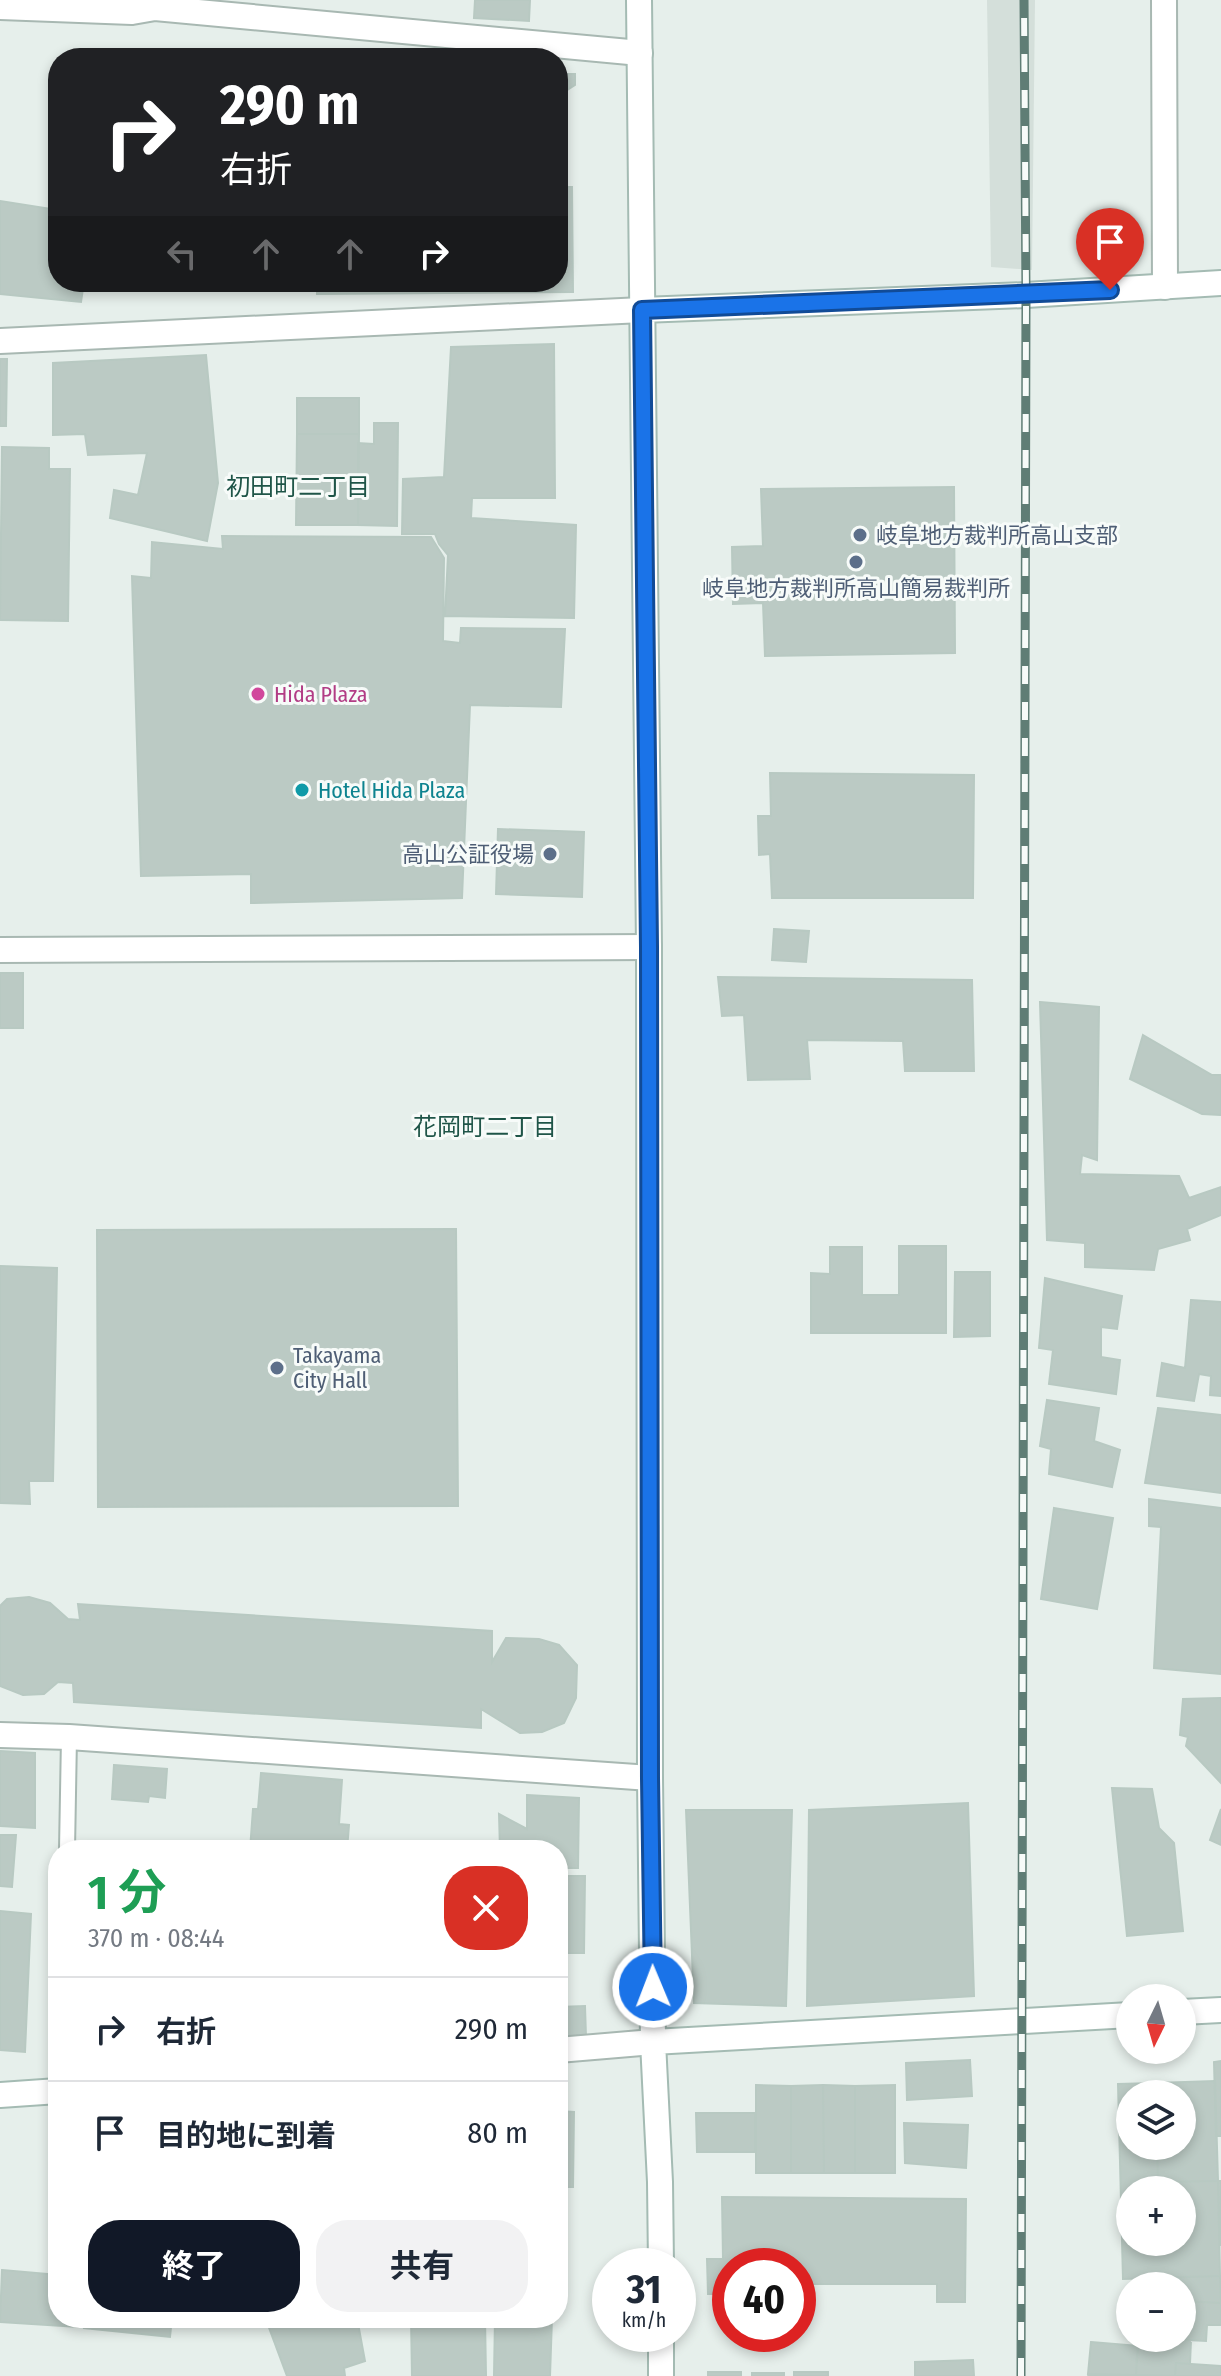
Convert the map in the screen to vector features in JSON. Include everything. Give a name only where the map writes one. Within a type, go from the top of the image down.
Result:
[{"type":"street","points":[[639,0],[649,947],[650,1778],[653,2042],[661,2248]]},
{"type":"street","points":[[1164,0],[1165,287]]},
{"type":"street","points":[[0,7],[132,12],[180,5],[640,53]]},
{"type":"street","points":[[0,341],[1026,295],[1221,283]]},
{"type":"street","points":[[0,950],[649,947]]},
{"type":"street","points":[[0,1735],[69,1737],[650,1778]]},
{"type":"street","points":[[1196,2011],[1221,2010]]},
{"type":"street","points":[[568,2049],[1116,2016]]},
{"type":"street","points":[[0,2095],[48,2092]]},
{"type":"street","points":[[661,2352],[661,2376]]},
{"type":"lane","points":[[67,1840],[69,1737]]},
{"type":"shaded area","points":[[987,0],[1035,0],[1032,270],[991,267]]},
{"type":"building","points":[[475,0],[530,0],[529,21],[474,18]]},
{"type":"building","points":[[568,74],[575,74],[575,85],[568,90]]},
{"type":"building","points":[[568,187],[572,187],[573,292],[317,294],[568,292]]},
{"type":"building","points":[[0,201],[48,208],[48,292],[82,292],[81,302],[0,294]]},
{"type":"building","points":[[554,344],[555,498],[472,498],[471,518],[576,525],[574,618],[445,616],[448,555],[435,534],[402,534],[403,479],[444,477],[451,347]]},
{"type":"building","points":[[206,355],[218,483],[207,541],[110,518],[114,490],[138,495],[147,453],[88,455],[85,434],[53,435],[53,363]]},
{"type":"building","points":[[0,359],[7,359],[6,426],[0,426]]},
{"type":"building","points":[[297,398],[359,398],[359,434],[297,434]]},
{"type":"building","points":[[374,423],[398,423],[397,526],[358,525],[358,443],[374,444]]},
{"type":"building","points":[[297,434],[359,434],[358,525],[296,525]]},
{"type":"building","points":[[2,447],[49,448],[49,469],[70,469],[68,621],[0,620]]},
{"type":"building","points":[[954,487],[955,653],[765,656],[763,603],[733,604],[732,547],[763,546],[761,489]]},
{"type":"building","name":"Hotel Hida Plaza","points":[[222,536],[431,537],[444,558],[443,641],[460,643],[461,628],[565,629],[561,707],[470,705],[462,898],[251,903],[251,874],[141,876],[132,576],[151,578],[152,542],[223,549]]},
{"type":"building","points":[[770,773],[974,775],[973,898],[772,898],[770,854],[759,855],[758,816],[771,816]]},
{"type":"building","points":[[498,829],[584,832],[582,897],[496,894]]},
{"type":"building","points":[[774,929],[809,931],[806,962],[772,960]]},
{"type":"building","points":[[0,973],[23,973],[23,1028],[0,1028]]},
{"type":"building","points":[[718,977],[972,980],[974,1071],[905,1071],[903,1041],[807,1040],[810,1079],[748,1080],[744,1015],[722,1016]]},
{"type":"building","points":[[1040,1002],[1099,1007],[1097,1160],[1082,1155],[1080,1174],[1179,1176],[1189,1198],[1221,1187],[1221,1215],[1187,1229],[1190,1240],[1158,1249],[1154,1270],[1085,1267],[1085,1243],[1047,1240]]},
{"type":"building","points":[[1143,1035],[1212,1075],[1221,1075],[1221,1115],[1202,1114],[1130,1079]]},
{"type":"building","name":"Takayama City Hall","points":[[456,1229],[458,1506],[98,1507],[97,1230]]},
{"type":"building","points":[[899,1246],[946,1246],[946,1333],[811,1333],[811,1273],[830,1274],[830,1247],[862,1247],[862,1295],[899,1295]]},
{"type":"building","points":[[0,1266],[57,1268],[53,1481],[29,1481],[30,1504],[0,1503]]},
{"type":"building","points":[[955,1272],[990,1272],[990,1336],[954,1337]]},
{"type":"building","points":[[1045,1278],[1122,1296],[1117,1329],[1101,1327],[1101,1357],[1120,1360],[1116,1394],[1049,1384],[1053,1350],[1039,1348]]},
{"type":"building","points":[[1191,1300],[1221,1302],[1221,1396],[1210,1395],[1211,1376],[1199,1374],[1194,1401],[1157,1396],[1162,1363],[1185,1368]]},
{"type":"building","points":[[1047,1400],[1099,1408],[1094,1441],[1120,1450],[1112,1487],[1049,1474],[1051,1449],[1040,1446]]},
{"type":"building","points":[[1158,1408],[1221,1415],[1221,1493],[1145,1483]]},
{"type":"building","points":[[1149,1499],[1221,1508],[1221,1674],[1154,1668],[1161,1527],[1149,1526]]},
{"type":"building","points":[[1054,1508],[1113,1518],[1097,1609],[1041,1599]]},
{"type":"building","points":[[29,1597],[50,1603],[68,1619],[80,1620],[78,1604],[492,1631],[492,1662],[506,1638],[539,1639],[559,1645],[577,1665],[576,1698],[564,1723],[542,1732],[520,1733],[481,1709],[481,1728],[74,1702],[73,1683],[58,1682],[44,1694],[23,1695],[0,1686],[0,1606],[7,1599]]},
{"type":"building","points":[[1221,1698],[1221,1783],[1186,1746],[1188,1737],[1180,1735],[1183,1699]]},
{"type":"building","points":[[0,1751],[35,1753],[35,1828],[0,1826]]},
{"type":"building","points":[[114,1765],[167,1769],[165,1798],[149,1796],[148,1802],[112,1799]]},
{"type":"building","points":[[261,1773],[342,1780],[339,1824],[349,1825],[348,1840],[251,1840],[253,1809],[258,1809]]},
{"type":"building","points":[[1112,1788],[1152,1789],[1159,1828],[1174,1843],[1183,1931],[1127,1936]]},
{"type":"building","points":[[527,1795],[579,1798],[578,1868],[568,1868],[568,1840],[500,1840],[499,1814],[527,1829]]},
{"type":"building","points":[[968,1803],[974,1996],[807,2006],[809,1810]]},
{"type":"building","points":[[1221,1809],[1221,1845],[1210,1840]]},
{"type":"building","points":[[686,1810],[792,1810],[786,2006],[694,2003]]},
{"type":"building","points":[[0,1835],[16,1835],[12,1887],[0,1886]]},
{"type":"building","points":[[568,1876],[585,1876],[584,1953],[568,1953]]},
{"type":"building","points":[[0,1911],[31,1914],[25,2052],[0,2050]]},
{"type":"building","points":[[585,2006],[586,2037],[568,2037],[568,2007]]},
{"type":"building","points":[[970,2060],[972,2096],[907,2100],[906,2063]]},
{"type":"building","points":[[1221,2061],[1221,2136],[1216,2136],[1214,2062]]},
{"type":"building","points":[[1215,2081],[1218,2181],[1196,2181],[1196,2176],[1158,2176],[1157,2160],[1196,2160],[1196,2082]]},
{"type":"building","points":[[756,2085],[791,2086],[791,2173],[756,2173]]},
{"type":"building","points":[[823,2085],[855,2086],[855,2173],[824,2173]]},
{"type":"building","points":[[823,2085],[824,2173],[791,2173],[791,2086]]},
{"type":"building","points":[[895,2085],[895,2173],[855,2173],[855,2086]]},
{"type":"building","points":[[568,2112],[574,2112],[573,2187],[568,2187]]},
{"type":"building","points":[[696,2113],[755,2113],[755,2152],[697,2152]]},
{"type":"building","points":[[904,2123],[968,2125],[966,2168],[905,2163]]},
{"type":"building","points":[[1120,2160],[1157,2160],[1158,2176],[1120,2176]]},
{"type":"building","points":[[1196,2181],[1218,2181],[1220,2276],[1196,2277],[1196,2272],[1123,2272],[1122,2256],[1196,2256]]},
{"type":"building","points":[[1218,2181],[1221,2181],[1221,2245],[1220,2245]]},
{"type":"building","points":[[722,2197],[966,2199],[965,2302],[937,2302],[937,2284],[816,2284],[816,2248],[723,2248]]},
{"type":"building","points":[[707,2259],[712,2259],[712,2294],[708,2294]]},
{"type":"building","points":[[2,2270],[48,2274],[48,2325],[0,2322]]},
{"type":"building","points":[[1220,2276],[1221,2303],[1196,2302],[1196,2277]]},
{"type":"building","points":[[1196,2302],[1221,2303],[1221,2325],[1207,2325],[1206,2341],[1196,2341]]},
{"type":"building","points":[[84,2328],[171,2328],[170,2337]]},
{"type":"building","points":[[269,2328],[359,2328],[365,2361],[344,2368],[345,2376],[287,2376]]},
{"type":"building","points":[[411,2328],[485,2328],[486,2376],[412,2376]]},
{"type":"building","points":[[495,2328],[552,2328],[550,2376],[494,2376]]},
{"type":"building","points":[[1091,2342],[1116,2344],[1116,2352],[1138,2352],[1136,2375],[1088,2374]]},
{"type":"building","points":[[1137,2352],[1190,2352],[1190,2364],[1176,2363],[1175,2376],[1136,2375]]},
{"type":"building","points":[[973,2360],[974,2376],[915,2376],[915,2362]]},
{"type":"building","points":[[1176,2363],[1221,2366],[1221,2376],[1175,2376]]},
{"type":"building","points":[[708,2372],[741,2372],[741,2376],[708,2376]]},
{"type":"building","points":[[794,2372],[828,2372],[828,2376],[794,2376]]},
{"type":"building","points":[[752,2373],[784,2373],[784,2376],[752,2376]]},
{"type":"building","points":[[1136,2375],[1155,2376],[1088,2376]]},
{"type":"railway","points":[[1021,2376],[1024,0]]},
{"type":"place","name":"岐阜地方裁判所高山支部","points":[[860,535]]},
{"type":"place","name":"岐阜地方裁判所高山簡易裁判所","points":[[856,562]]},
{"type":"place","name":"Hida Plaza","points":[[258,694]]},
{"type":"place","name":"Hotel Hida Plaza","points":[[302,790]]},
{"type":"place","name":"高山公証役場","points":[[550,854]]},
{"type":"place","name":"Takayama City Hall","points":[[277,1368]]},
{"type":"district","name":"初田町二丁目","points":[[298,487]]},
{"type":"district","name":"花岡町二丁目","points":[[485,1127]]},
{"type":"route","points":[[653,1987],[649,947],[642,310],[1110,290]]}]
